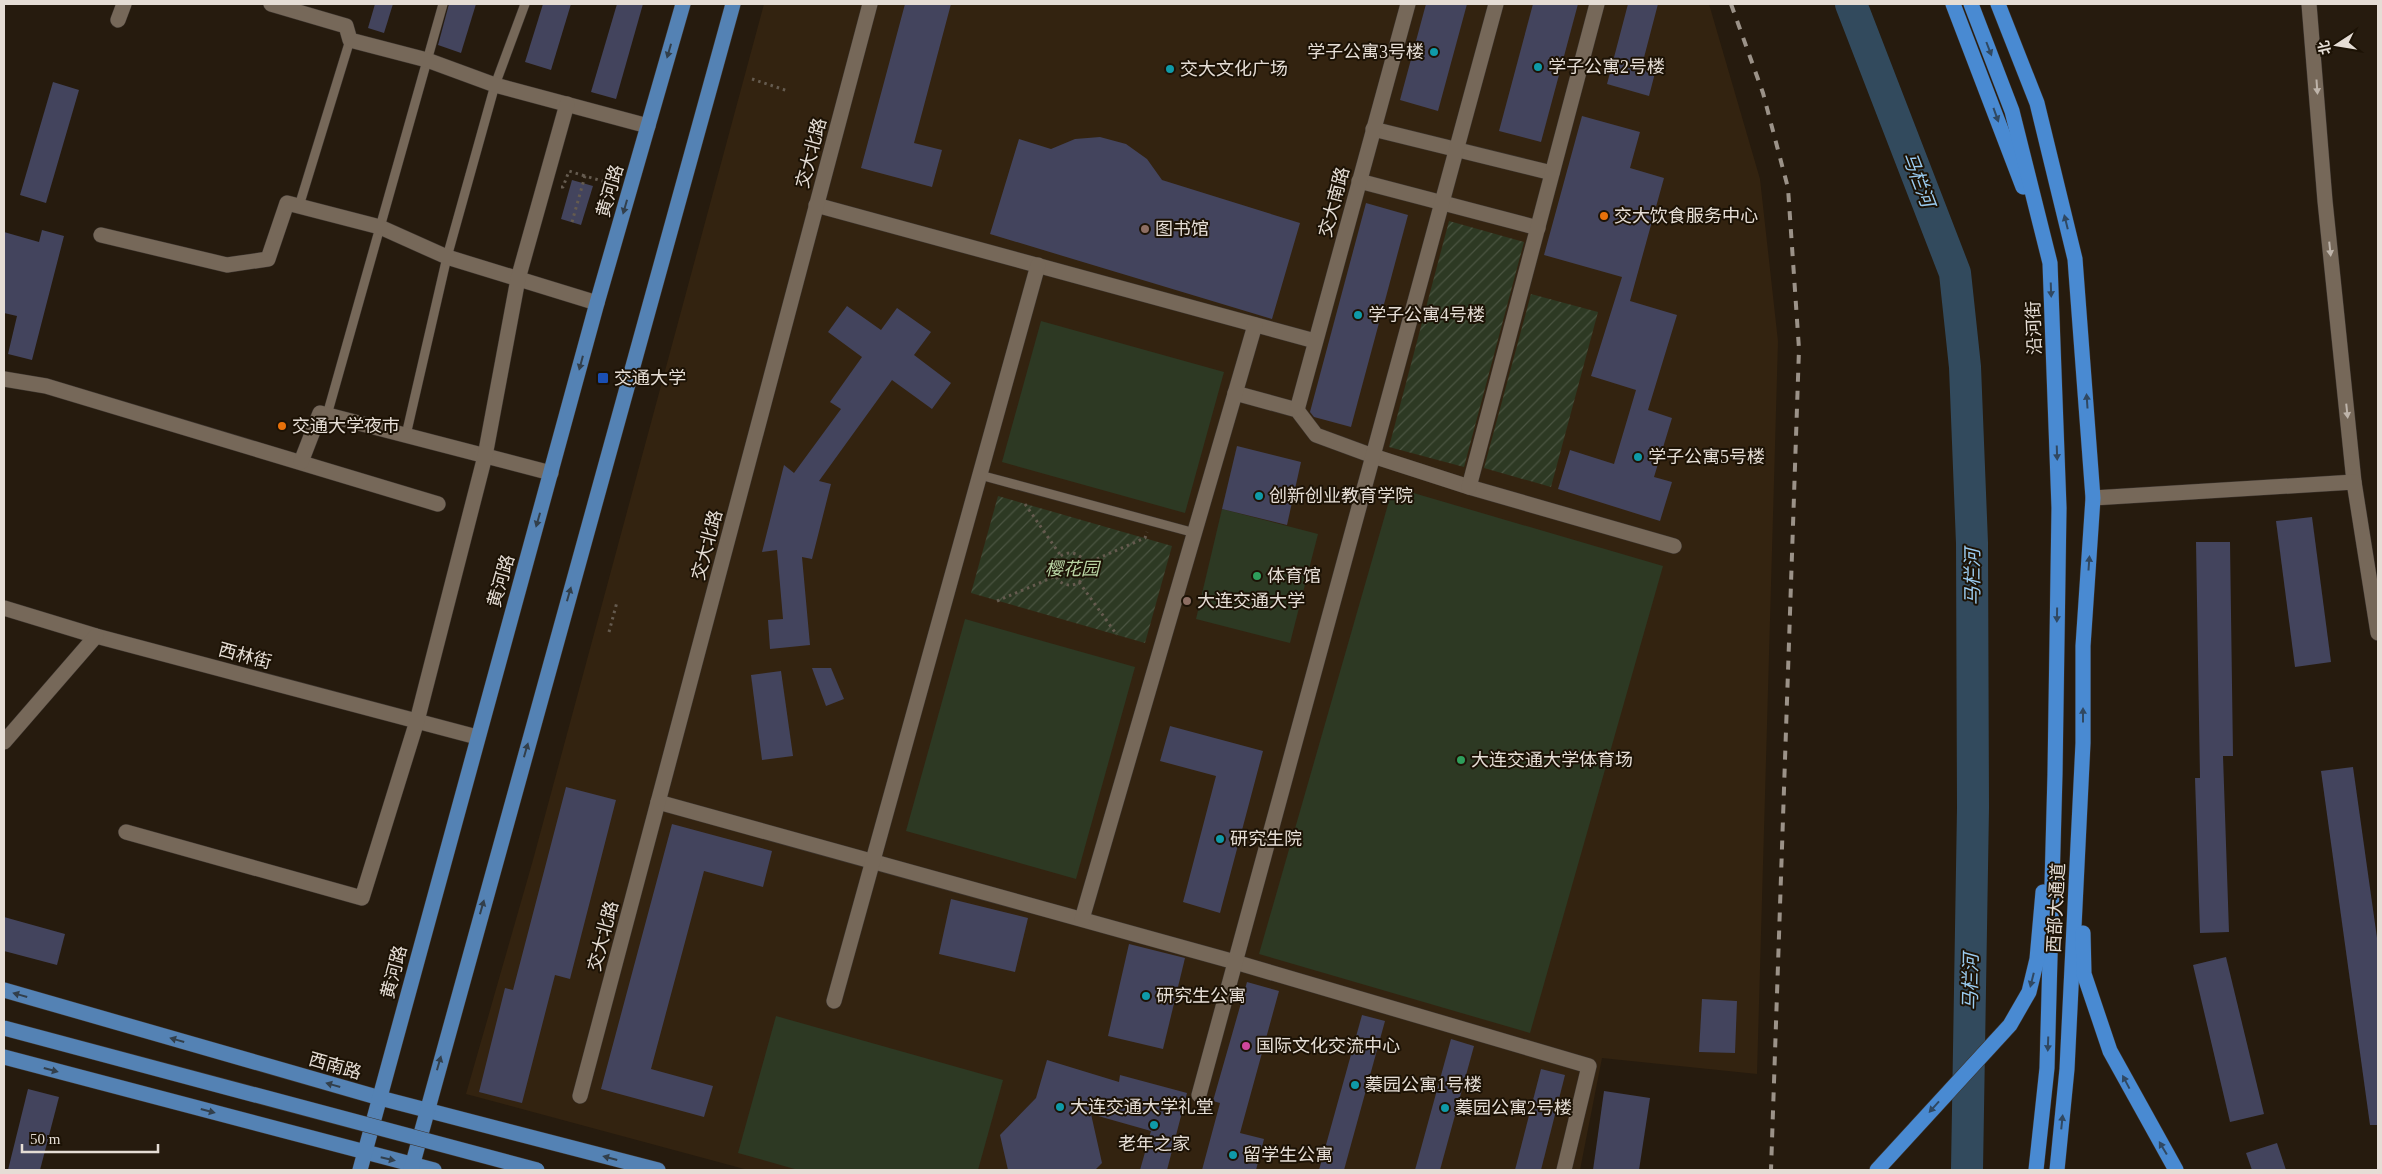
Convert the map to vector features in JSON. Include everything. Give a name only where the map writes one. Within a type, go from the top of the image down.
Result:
[{"type":"highway","points":[[1953,4],[2050,263]]},
{"type":"highway","name":"沿河街","points":[[1971,4],[2012,111],[2050,263],[2059,508],[2056,662]]},
{"type":"highway","points":[[1998,4],[2037,103],[2075,259],[2093,498]]},
{"type":"highway","points":[[2005,4],[2026,74]]},
{"type":"highway","name":"西部大通道","points":[[2057,1170],[2067,1069],[2083,743],[2083,646],[2093,498]]},
{"type":"highway","name":"西部大通道","points":[[2036,1170],[2048,1068],[2056,662]]},
{"type":"highway","points":[[2083,743],[2082,904],[2084,974],[2110,1051],[2176,1170]]},
{"type":"highway","points":[[1877,1170],[2010,1025],[2029,992],[2037,959],[2055,774]]},
{"type":"main road","name":"黄河路","points":[[360,1170],[597,303],[683,4]]},
{"type":"main road","points":[[412,1167],[426,1110],[733,4]]},
{"type":"main road","name":"西南路","points":[[4,990],[380,1098],[658,1170]]},
{"type":"main road","points":[[4,1028],[537,1170]]},
{"type":"main road","points":[[4,1057],[412,1167],[434,1170]]},
{"type":"street","points":[[118,20],[124,4]]},
{"type":"street","points":[[271,4],[346,26],[350,40],[427,60],[495,84],[648,126]]},
{"type":"street","name":"交大北路","points":[[580,1096],[870,4]]},
{"type":"street","name":"交大南路","points":[[1297,410],[1408,4]]},
{"type":"street","points":[[1199,1095],[1496,4]]},
{"type":"street","points":[[1469,488],[1597,4]]},
{"type":"street","points":[[2309,4],[2325,201],[2354,482],[2378,633]]},
{"type":"street","points":[[126,832],[362,898],[417,721],[486,456],[518,279],[567,104]]},
{"type":"street","points":[[1373,129],[1552,174]]},
{"type":"street","points":[[1359,181],[1538,228]]},
{"type":"street","points":[[101,235],[227,265],[268,259],[287,203],[380,228],[448,257],[597,303]]},
{"type":"street","points":[[816,205],[1315,341]]},
{"type":"street","points":[[834,1000],[1038,266]]},
{"type":"street","points":[[1082,919],[1256,325]]},
{"type":"street","points":[[4,379],[46,386],[438,504]]},
{"type":"street","points":[[1235,393],[1297,410],[1316,435],[1373,456],[1469,488],[1674,546]]},
{"type":"street","points":[[301,462],[320,413],[551,473]]},
{"type":"street","points":[[2093,498],[2354,482]]},
{"type":"street","name":"西林街","points":[[4,608],[96,636],[477,737]]},
{"type":"street","points":[[4,742],[96,636]]},
{"type":"street","points":[[658,802],[1235,962],[1589,1066],[1564,1170]]},
{"type":"lane","points":[[327,414],[443,4]]},
{"type":"lane","points":[[406,435],[448,257],[495,84],[524,4]]},
{"type":"lane","points":[[299,206],[350,40]]},
{"type":"lane","points":[[980,475],[1195,533]]},
{"type":"path","points":[[752,80],[788,91]]},
{"type":"path","points":[[555,185],[564,187],[569,171],[613,184],[610,194]]},
{"type":"path","points":[[572,222],[585,176]]},
{"type":"path","points":[[1025,504],[1061,556]]},
{"type":"path","points":[[1084,564],[1145,538]]},
{"type":"path","points":[[1074,554],[1084,564],[1085,574],[1079,582],[1072,585],[1064,584],[1056,576],[1054,568],[1061,556],[1074,554]]},
{"type":"path","points":[[997,601],[1056,576]]},
{"type":"path","points":[[1079,582],[1118,635]]},
{"type":"path","points":[[609,632],[617,602]]},
{"type":"shaded area","name":"大连交通大学","points":[[764,4],[1709,4],[1760,179],[1778,341],[1757,1074],[1602,1058],[1580,1170],[748,1170],[466,1094],[533,860]]},
{"type":"green space","points":[[1449,221],[1524,242],[1464,467],[1389,447]]},
{"type":"green space","points":[[1531,294],[1598,312],[1551,487],[1484,468]]},
{"type":"green space","points":[[1041,321],[1224,372],[1185,513],[1002,462]]},
{"type":"green space","name":"大连交通大学体育场","points":[[1393,487],[1663,566],[1530,1033],[1259,954]]},
{"type":"green space","name":"樱花园","points":[[998,496],[1172,546],[1145,643],[971,593]]},
{"type":"green space","name":"体育馆","points":[[1222,509],[1318,534],[1290,643],[1196,619]]},
{"type":"green space","points":[[965,619],[1135,667],[1076,879],[906,831]]},
{"type":"green space","points":[[776,1016],[1003,1080],[978,1170],[798,1170],[738,1153]]},
{"type":"building","points":[[375,4],[393,4],[384,33],[368,28]]},
{"type":"building","points":[[449,4],[476,4],[461,53],[438,45]]},
{"type":"building","points":[[543,4],[571,4],[551,70],[525,62]]},
{"type":"building","points":[[617,4],[643,4],[616,99],[591,92]]},
{"type":"building","points":[[905,4],[951,4],[914,143],[942,150],[932,187],[861,168]]},
{"type":"building","name":"学子公寓3号楼","points":[[1426,4],[1467,4],[1438,111],[1400,100]]},
{"type":"building","name":"学子公寓2号楼","points":[[1533,4],[1578,4],[1541,142],[1499,131]]},
{"type":"building","points":[[1628,4],[1658,4],[1641,69],[1655,73],[1649,96],[1607,84]]},
{"type":"building","points":[[53,82],[79,90],[46,203],[20,195]]},
{"type":"building","points":[[1582,116],[1640,132],[1630,168],[1664,178],[1630,301],[1677,315],[1648,410],[1672,418],[1654,477],[1672,482],[1660,521],[1558,489],[1570,450],[1614,464],[1636,390],[1591,376],[1622,277],[1544,255]]},
{"type":"building","name":"图书馆","points":[[1100,137],[1126,144],[1147,159],[1162,180],[1300,223],[1272,319],[990,234],[1019,139],[1051,149],[1075,139]]},
{"type":"building","points":[[572,180],[593,186],[581,225],[561,219]]},
{"type":"building","name":"学子公寓4号楼","points":[[1366,203],[1408,215],[1351,427],[1314,417],[1310,412]]},
{"type":"building","points":[[42,230],[64,236],[32,360],[8,354],[17,316],[4,313],[4,232],[39,242]]},
{"type":"building","points":[[847,306],[881,330],[897,308],[931,332],[914,355],[951,383],[932,409],[892,380],[819,481],[831,484],[812,559],[802,557],[810,645],[770,649],[768,620],[783,619],[777,550],[762,552],[784,465],[794,473],[841,409],[830,402],[862,357],[828,332]]},
{"type":"building","name":"创新创业教育学院","points":[[1237,446],[1301,462],[1287,525],[1222,509]]},
{"type":"building","points":[[2312,517],[2331,662],[2295,667],[2276,521]]},
{"type":"building","points":[[2196,542],[2230,542],[2233,756],[2223,756],[2229,932],[2200,933],[2195,778],[2200,778]]},
{"type":"building","points":[[812,668],[831,668],[844,699],[826,706]]},
{"type":"building","points":[[781,671],[793,756],[762,760],[751,675]]},
{"type":"building","name":"研究生院","points":[[1170,726],[1263,751],[1220,913],[1183,902],[1216,776],[1160,761]]},
{"type":"building","points":[[2353,767],[2378,945],[2378,1125],[2370,1125],[2321,771]]},
{"type":"building","points":[[566,787],[616,800],[570,979],[555,975],[522,1103],[479,1092],[505,988],[513,990]]},
{"type":"building","points":[[672,824],[772,851],[763,887],[704,871],[651,1069],[713,1086],[704,1117],[601,1089]]},
{"type":"building","points":[[951,899],[1028,918],[1015,972],[939,954]]},
{"type":"building","points":[[4,917],[65,934],[57,965],[4,951]]},
{"type":"building","name":"研究生公寓","points":[[1129,944],[1185,958],[1163,1049],[1108,1036]]},
{"type":"building","points":[[2226,957],[2264,1114],[2230,1122],[2193,965]]},
{"type":"building","name":"国际文化交流中心","points":[[1247,982],[1279,991],[1240,1133],[1264,1139],[1256,1170],[1202,1170],[1220,1103],[1213,1101]]},
{"type":"building","points":[[1702,999],[1737,1001],[1735,1053],[1699,1052]]},
{"type":"building","name":"蓁园公寓1号楼","points":[[1362,1015],[1385,1021],[1344,1170],[1319,1170]]},
{"type":"building","name":"蓁园公寓2号楼","points":[[1451,1039],[1474,1046],[1440,1170],[1415,1170]]},
{"type":"building","name":"大连交通大学礼堂","points":[[1047,1060],[1119,1082],[1120,1075],[1187,1093],[1167,1170],[1140,1170],[1151,1131],[1091,1114],[1102,1163],[1095,1170],[1008,1170],[1000,1135],[1036,1098]]},
{"type":"building","points":[[1541,1069],[1565,1075],[1541,1170],[1515,1170]]},
{"type":"building","points":[[28,1089],[59,1097],[40,1170],[8,1170]]},
{"type":"building","points":[[1604,1091],[1650,1098],[1639,1170],[1593,1170]]},
{"type":"building","points":[[2277,1143],[2286,1170],[2252,1170],[2246,1153]]},
{"type":"waterway","name":"马栏河","points":[[1851,4],[1955,273],[1965,367],[1972,543],[1973,808],[1967,1170]]},
{"type":"railway","points":[[1731,4],[1763,93],[1788,188],[1799,349],[1771,1170]]},
{"type":"place","name":"学子公寓3号楼","points":[[1434,52]]},
{"type":"place","name":"学子公寓2号楼","points":[[1538,67]]},
{"type":"place","name":"交大文化广场","points":[[1170,69]]},
{"type":"place","name":"交大饮食服务中心","points":[[1604,216]]},
{"type":"place","name":"图书馆","points":[[1145,229]]},
{"type":"place","name":"学子公寓4号楼","points":[[1358,315]]},
{"type":"place","name":"交通大学","points":[[603,378]]},
{"type":"place","name":"交通大学夜巿","points":[[282,426]]},
{"type":"place","name":"学子公寓5号楼","points":[[1638,457]]},
{"type":"place","name":"创新创业教育学院","points":[[1259,496]]},
{"type":"place","name":"体育馆","points":[[1257,576]]},
{"type":"place","name":"大连交通大学","points":[[1187,601]]},
{"type":"place","name":"大连交通大学体育场","points":[[1461,760]]},
{"type":"place","name":"研究生院","points":[[1220,839]]},
{"type":"place","name":"研究生公寓","points":[[1146,996]]},
{"type":"place","name":"国际文化交流中心","points":[[1246,1046]]},
{"type":"place","name":"蓁园公寓1号楼","points":[[1355,1085]]},
{"type":"place","name":"大连交通大学礼堂","points":[[1060,1107]]},
{"type":"place","name":"蓁园公寓2号楼","points":[[1445,1108]]},
{"type":"place","name":"老年之家","points":[[1154,1125]]},
{"type":"place","name":"留学生公寓","points":[[1233,1155]]}]
